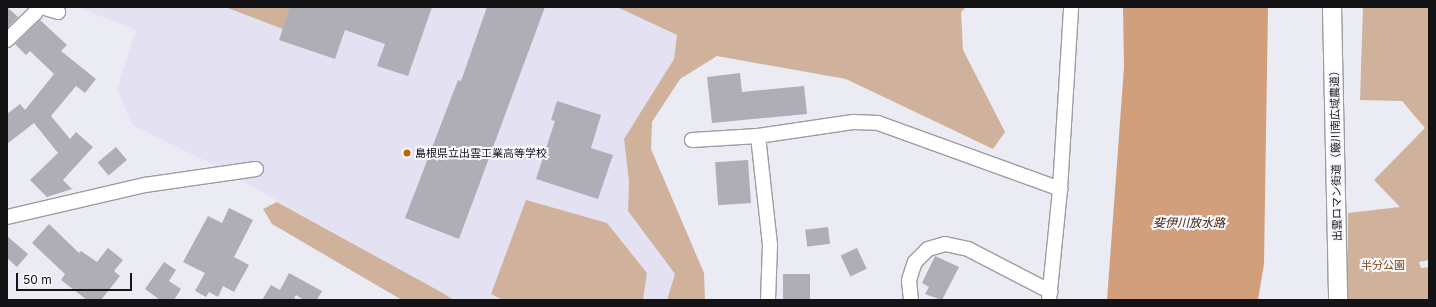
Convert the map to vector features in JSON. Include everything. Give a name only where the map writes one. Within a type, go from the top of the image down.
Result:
[{"type":"street","points":[[7,40],[35,13],[37,7]]},
{"type":"street","points":[[42,7],[58,12]]},
{"type":"street","points":[[911,300],[909,280],[915,262],[928,249],[946,244],[968,249],[1050,296],[1060,189],[1071,7]]},
{"type":"street","name":"出雲ロマン街道（簸川南広域農道）","points":[[1332,7],[1338,300]]},
{"type":"street","points":[[692,140],[758,136],[854,122],[878,123],[1060,189]]},
{"type":"street","points":[[758,136],[770,245],[768,300]]},
{"type":"street","points":[[7,217],[145,185],[256,169]]},
{"type":"shaded area","name":"島根県立出雲工業高等学校","points":[[77,7],[617,7],[677,35],[674,59],[624,140],[629,182],[628,211],[675,274],[667,300],[454,300],[216,166],[132,125],[117,89],[136,30]]},
{"type":"green space","points":[[225,7],[297,7],[288,31]]},
{"type":"green space","points":[[617,7],[966,7],[961,12],[963,50],[1005,132],[993,149],[846,79],[717,56],[680,79],[652,122],[651,149],[704,273],[705,300],[667,300],[675,274],[628,211],[629,182],[624,139],[674,59],[677,35]]},
{"type":"green space","name":"半分公園","points":[[1363,7],[1429,7],[1429,260],[1419,262],[1421,268],[1429,267],[1429,300],[1347,300],[1348,213],[1400,207],[1374,180],[1425,128],[1402,101],[1360,100]]},
{"type":"green space","points":[[526,200],[607,223],[647,273],[643,300],[503,300],[491,294]]},
{"type":"green space","points":[[277,202],[454,300],[402,300],[272,224],[263,209]]},
{"type":"water","name":"斐伊川放水路","points":[[1123,7],[1268,7],[1264,264],[1258,300],[1107,300],[1124,67]]},
{"type":"building","points":[[7,7],[18,17],[7,28]]},
{"type":"building","points":[[290,7],[432,7],[408,76],[377,66],[385,44],[345,30],[335,59],[279,40]]},
{"type":"building","points":[[487,7],[545,7],[459,239],[405,218],[458,80],[461,81]]},
{"type":"building","points":[[40,20],[67,45],[61,51],[96,79],[85,93],[76,86],[51,116],[70,139],[76,132],[93,147],[63,180],[72,189],[47,197],[30,180],[58,153],[34,123],[7,144],[7,114],[20,104],[25,110],[54,74],[30,51],[26,55],[15,44]]},
{"type":"building","points":[[740,73],[742,92],[804,86],[807,114],[712,123],[707,77]]},
{"type":"building","points":[[557,101],[601,115],[591,148],[613,155],[598,199],[536,179],[555,121],[551,120]]},
{"type":"building","points":[[116,147],[127,160],[109,175],[98,162]]},
{"type":"building","points":[[748,160],[751,203],[718,205],[715,162]]},
{"type":"building","points":[[229,208],[253,220],[234,257],[249,265],[234,292],[223,286],[218,297],[209,292],[206,297],[195,291],[205,273],[183,262],[208,216],[222,223]]},
{"type":"building","points":[[49,224],[79,253],[81,251],[97,262],[108,248],[123,260],[114,271],[120,276],[101,300],[87,300],[61,280],[65,274],[32,243]]},
{"type":"building","points":[[828,227],[830,244],[807,247],[805,230]]},
{"type":"building","points":[[7,236],[28,254],[17,267],[7,258]]},
{"type":"building","points":[[857,248],[867,269],[850,276],[841,256]]},
{"type":"building","points":[[935,256],[959,267],[942,300],[925,294],[929,287],[922,283]]},
{"type":"building","points":[[164,262],[176,270],[169,281],[181,289],[174,300],[160,300],[145,289]]},
{"type":"building","points":[[289,273],[322,291],[317,300],[304,300],[296,295],[294,298],[298,300],[262,300],[271,285],[280,290]]},
{"type":"building","points":[[783,274],[810,274],[810,300],[783,300]]},
{"type":"place","name":"島根県立出雲工業高等学校","points":[[407,153]]}]
